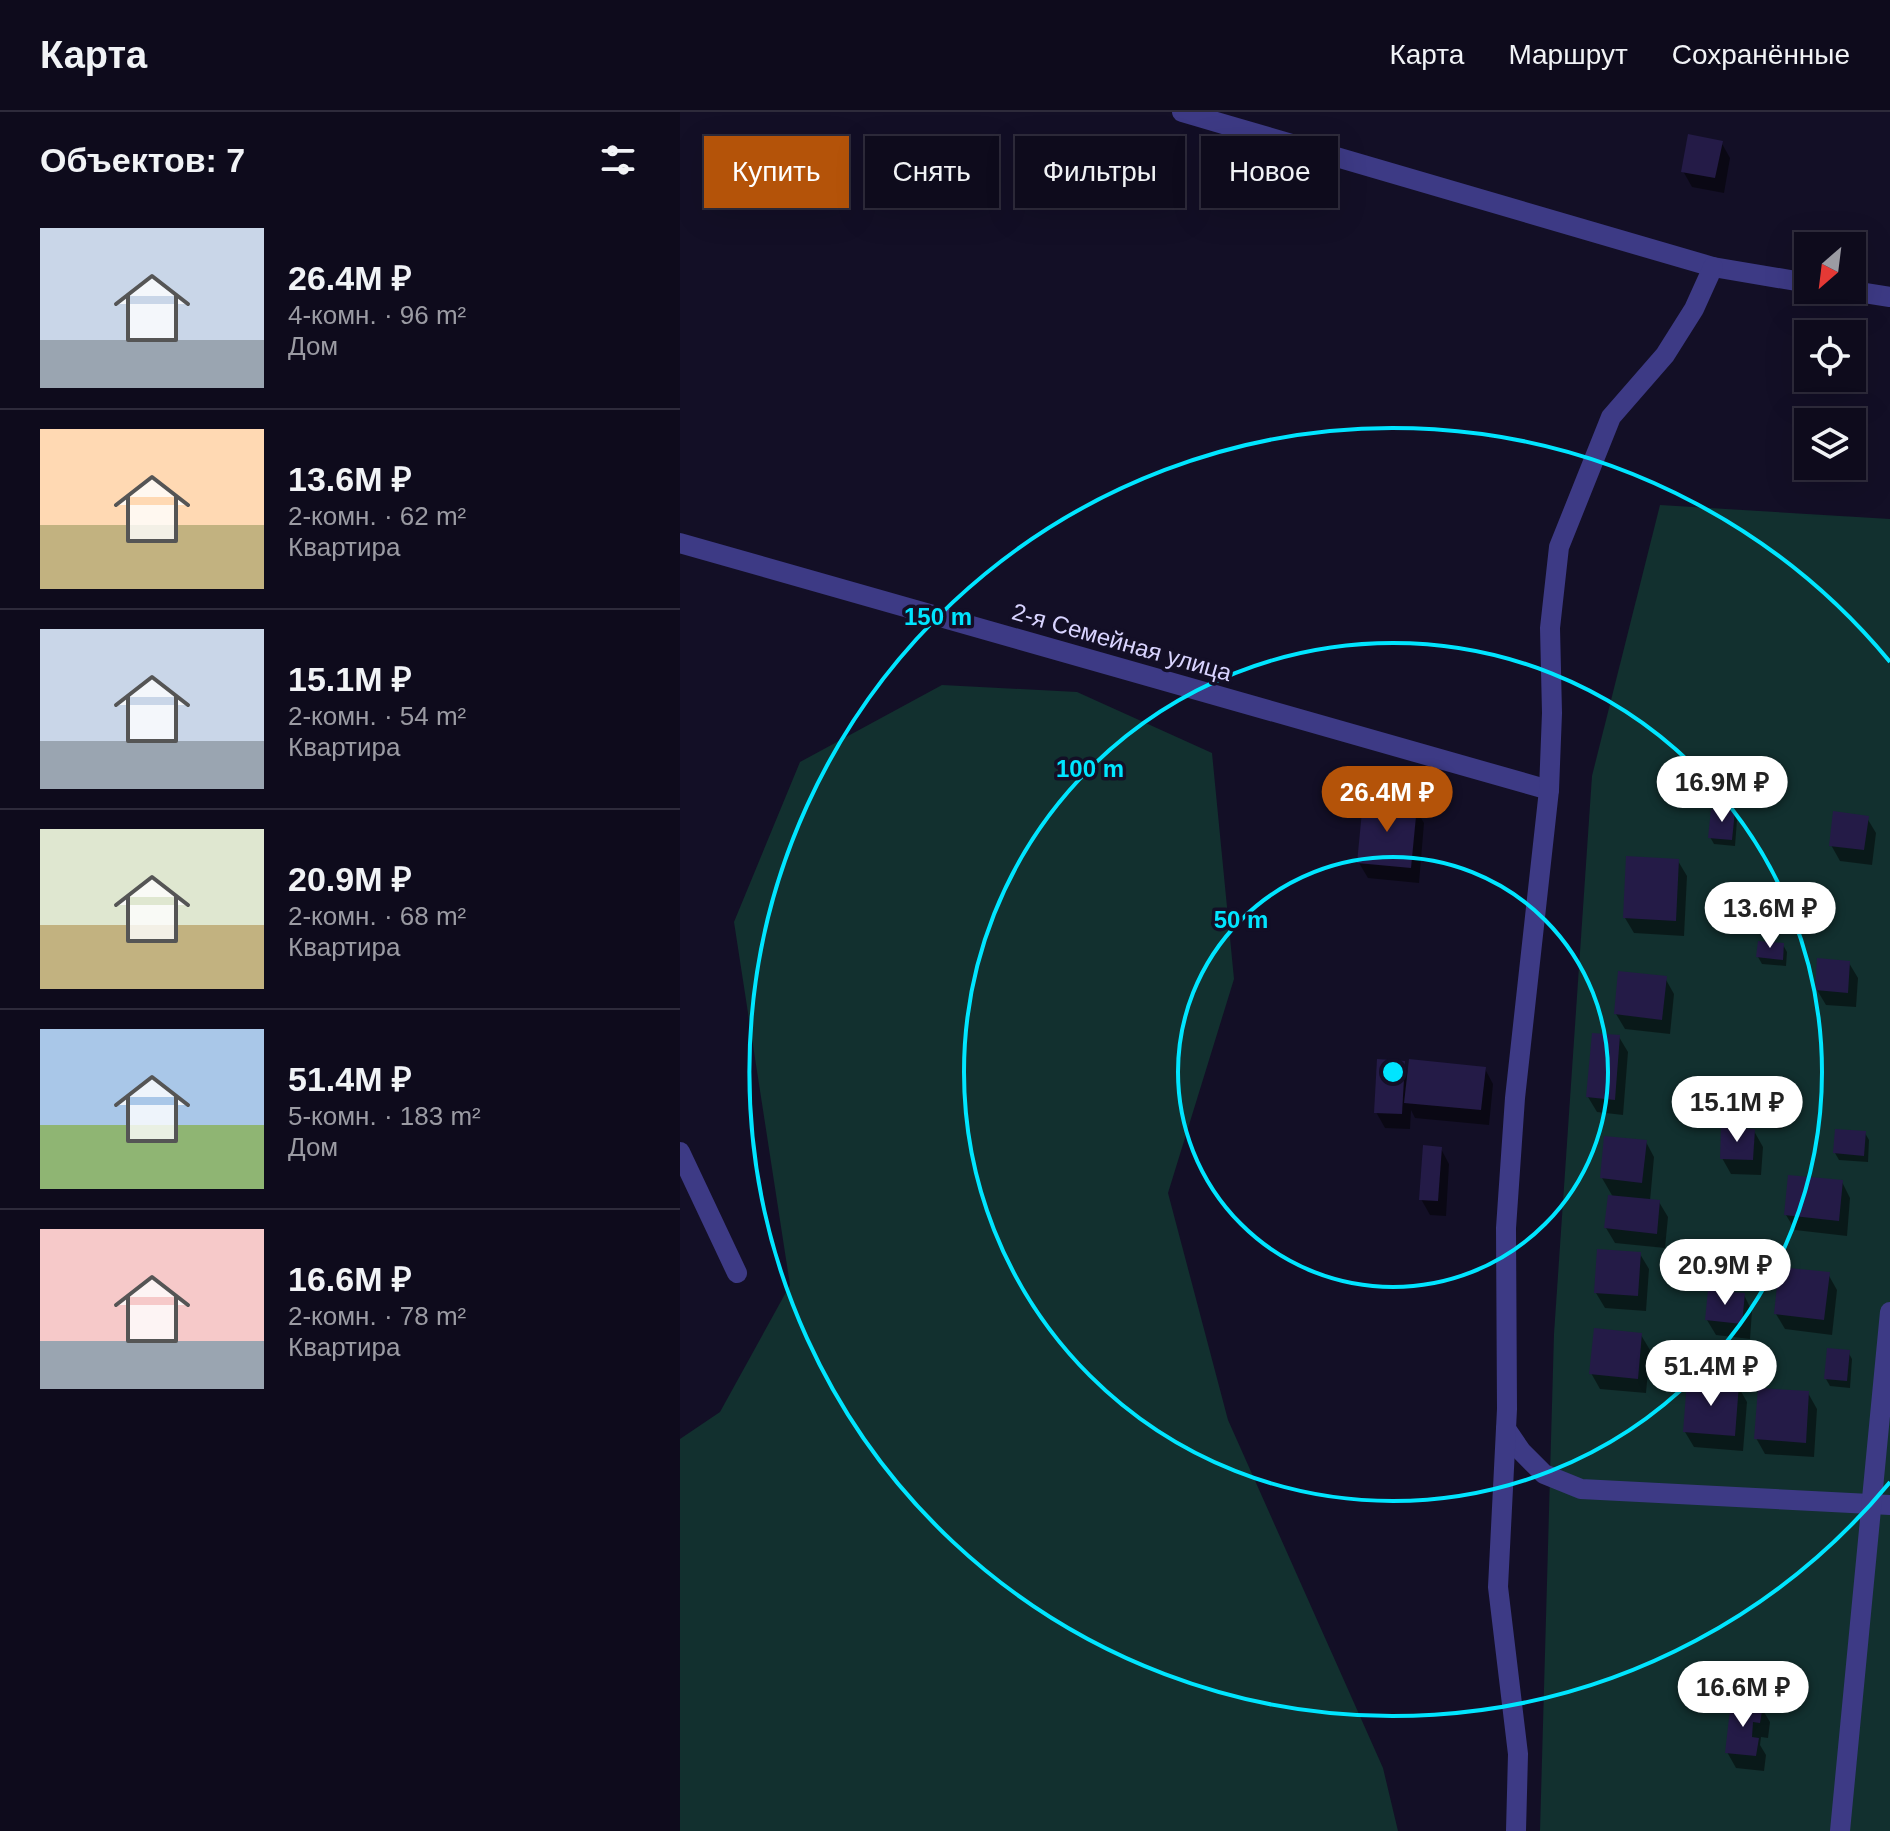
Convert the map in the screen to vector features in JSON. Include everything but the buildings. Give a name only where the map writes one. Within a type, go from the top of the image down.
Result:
[{"type":"lane","points":[[1182,112],[1713,267],[1794,281]]},
{"type":"lane","points":[[1516,1831],[1518,1754],[1498,1587],[1506,1429],[1506,1228],[1515,1098],[1549,790],[1552,713],[1550,628],[1559,547],[1611,417],[1665,355],[1694,309],[1713,267]]},
{"type":"lane","points":[[1866,293],[1890,297]]},
{"type":"lane","name":"2-я Семейная улица","points":[[680,543],[1549,790]]},
{"type":"lane","points":[[680,1152],[737,1273]]},
{"type":"lane","points":[[1840,1831],[1881,1505],[1890,1312]]},
{"type":"lane","points":[[1506,1429],[1521,1451],[1544,1474],[1581,1489],[1881,1505]]},
{"type":"green space","points":[[1660,505],[1890,519],[1890,1831],[1540,1831],[1554,1334],[1592,776]]},
{"type":"green space","points":[[942,685],[1077,692],[1212,753],[1234,979],[1168,1193],[1228,1420],[1383,1768],[1398,1831],[680,1831],[680,1439],[720,1412],[790,1285],[734,922],[800,762]]}]
